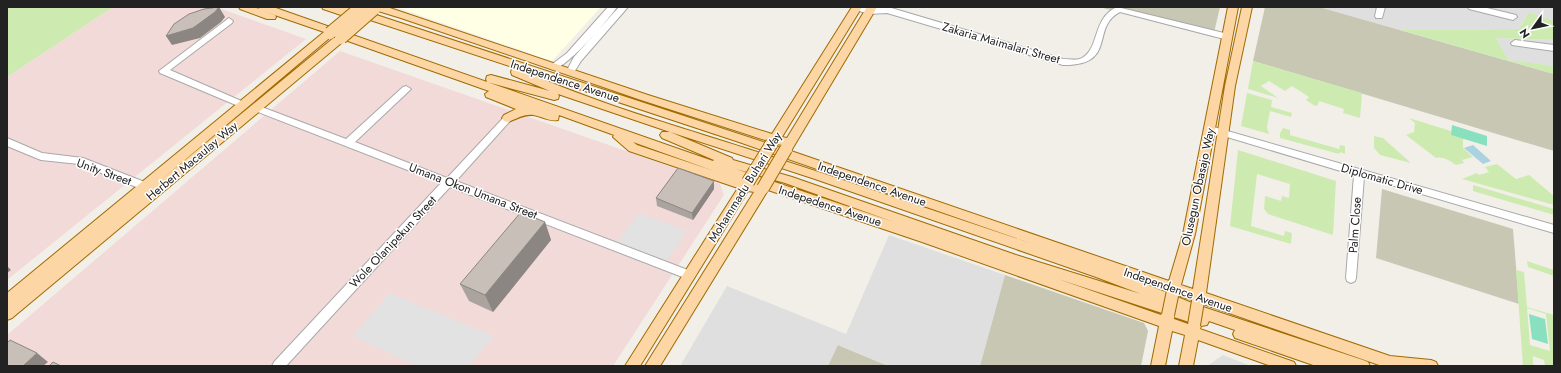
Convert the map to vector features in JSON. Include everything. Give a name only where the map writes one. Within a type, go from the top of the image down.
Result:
[{"type":"main road","points":[[244,7],[334,37],[410,67],[459,76]]},
{"type":"main road","points":[[263,7],[672,151],[738,169]]},
{"type":"main road","name":"Independence Avenue","points":[[286,7],[500,82],[541,92],[675,138],[738,169],[908,221],[1014,260],[1129,296],[1334,366]]},
{"type":"main road","name":"Independence Avenue","points":[[327,7],[511,70],[547,86],[624,113],[723,144],[1101,273],[1208,315],[1363,366]]},
{"type":"main road","name":"Independence Avenue","points":[[342,7],[691,122],[1173,289],[1198,299],[1393,364],[1431,366]]},
{"type":"main road","name":"Herbert Macaulay Way","points":[[7,314],[256,108],[334,37],[361,7]]},
{"type":"main road","name":"Mohammadu Buhari Way","points":[[632,366],[857,7]]},
{"type":"main road","name":"Olusegun Obasajo Way","points":[[1158,366],[1173,289],[1189,234],[1233,7]]},
{"type":"main road","name":"Olusegun Obasajo Way","points":[[1186,366],[1198,299],[1223,133],[1247,7]]},
{"type":"main road","points":[[376,8],[554,66],[590,80],[787,146]]},
{"type":"main road","name":"Herbert Macaulay Way","points":[[7,301],[243,105],[334,37],[376,8]]},
{"type":"main road","name":"Mohammadu Buhari Way","points":[[652,366],[762,190],[870,9]]},
{"type":"main road","points":[[1222,65],[1234,69]]},
{"type":"main road","points":[[470,80],[481,90],[532,111],[550,117],[592,123]]},
{"type":"main road","points":[[505,101],[510,109],[508,118]]},
{"type":"main road","points":[[508,118],[520,112],[532,111]]},
{"type":"main road","points":[[691,122],[723,144]]},
{"type":"main road","points":[[614,131],[622,140],[639,150],[762,190]]},
{"type":"main road","name":"Indepedence Avenue","points":[[738,169],[926,238],[1168,319]]},
{"type":"main road","points":[[1189,234],[1207,240]]},
{"type":"main road","points":[[1168,319],[1289,366]]},
{"type":"street","points":[[554,66],[570,55],[613,7]]},
{"type":"street","points":[[570,72],[577,58],[624,7]]},
{"type":"street","name":"Zakaria Maimalari Street","points":[[857,7],[885,9],[1063,62],[1080,62],[1091,55],[1105,22],[1110,14],[1119,9],[1228,37]]},
{"type":"street","points":[[1379,16],[1381,7]]},
{"type":"street","points":[[1472,7],[1513,17]]},
{"type":"street","points":[[230,21],[163,71],[243,105]]},
{"type":"street","points":[[1515,43],[1554,48]]},
{"type":"street","points":[[348,143],[406,89]]},
{"type":"street","name":"Umana Okon Umana Street","points":[[256,108],[449,181],[689,275]]},
{"type":"street","name":"Wole Olanipekun Street","points":[[278,366],[508,118]]},
{"type":"street","name":"Diplomatic Drive","points":[[1210,129],[1554,229]]},
{"type":"street","name":"Unity Street","points":[[7,142],[41,156],[80,161],[156,191]]},
{"type":"street","name":"Palm Close","points":[[1351,278],[1359,173]]},
{"type":"shaded area","points":[[113,7],[216,7],[306,39],[7,280],[7,77]]},
{"type":"shaded area","points":[[396,7],[601,7],[552,61]]},
{"type":"shaded area","points":[[1099,7],[1220,7],[1213,37]]},
{"type":"shaded area","points":[[1265,7],[1319,7],[1554,74],[1554,151],[1253,61]]},
{"type":"shaded area","points":[[1319,7],[1554,7],[1554,21],[1529,12],[1519,29],[1400,30]]},
{"type":"shaded area","points":[[1496,38],[1554,40],[1554,66],[1507,60]]},
{"type":"shaded area","points":[[340,51],[720,184],[724,195],[613,366],[7,366],[7,335]]},
{"type":"shaded area","points":[[1382,189],[1513,229],[1519,304],[1376,258]]},
{"type":"shaded area","points":[[639,213],[687,231],[666,262],[617,242]]},
{"type":"shaded area","points":[[889,235],[1005,275],[980,366],[888,366],[839,345],[828,366],[680,366],[727,286],[846,334]]},
{"type":"shaded area","points":[[1005,275],[1144,323],[1148,331],[1141,366],[980,366]]},
{"type":"shaded area","points":[[389,293],[494,336],[469,366],[416,366],[353,336]]},
{"type":"shaded area","points":[[838,345],[888,366],[828,366]]},
{"type":"shaded area","points":[[1223,355],[1251,366],[1207,366]]},
{"type":"green space","points":[[7,7],[113,7],[7,77]]},
{"type":"green space","points":[[1529,12],[1554,21],[1554,40],[1496,38],[1508,60],[1554,66],[1554,74],[1400,30],[1519,29]]},
{"type":"green space","points":[[1253,61],[1362,93],[1360,118],[1343,113],[1344,109],[1319,101],[1318,105],[1315,106],[1306,100],[1309,97],[1292,86],[1285,91],[1269,81],[1261,86],[1278,98],[1248,89]]},
{"type":"green space","points":[[1247,93],[1272,100],[1271,107],[1292,113],[1291,117],[1270,111],[1267,127],[1269,134],[1241,126]]},
{"type":"green space","points":[[1409,118],[1451,131],[1451,135],[1463,138],[1463,148],[1473,157],[1462,160],[1464,163],[1456,165],[1444,158],[1436,158],[1406,135],[1414,132],[1415,123]]},
{"type":"green space","points":[[1452,125],[1487,136],[1487,146],[1451,135]]},
{"type":"green space","points":[[1283,128],[1290,130],[1290,135],[1339,149],[1340,145],[1345,146],[1345,154],[1340,152],[1339,154],[1280,138],[1280,133]]},
{"type":"green space","points":[[1374,136],[1383,138],[1411,163],[1380,155],[1374,148]]},
{"type":"green space","points":[[1238,150],[1336,181],[1333,235],[1268,214],[1264,209],[1265,196],[1281,201],[1282,196],[1289,198],[1290,184],[1257,174],[1251,226],[1284,236],[1285,231],[1292,233],[1291,244],[1230,226]]},
{"type":"green space","points":[[1497,164],[1516,179],[1529,175],[1554,196],[1554,205],[1462,179],[1477,173],[1479,175],[1489,172],[1485,167]]},
{"type":"green space","points":[[1473,185],[1554,209],[1554,215],[1473,191]]},
{"type":"green space","points":[[1527,261],[1554,270],[1554,276],[1528,267]]},
{"type":"green space","points":[[1516,270],[1524,272],[1527,307],[1554,315],[1554,366],[1545,366],[1544,360],[1533,356],[1533,366],[1523,366]],"holes":[[[1527,308],[1546,314],[1550,351],[1530,345]]]},
{"type":"green space","points":[[1529,314],[1545,319],[1548,344],[1532,339]]},
{"type":"water","points":[[1473,145],[1491,161],[1483,164],[1464,148]]},
{"type":"building","points":[[219,7],[215,12],[193,28],[166,36],[174,24],[189,14],[204,9]]},
{"type":"building","points":[[678,168],[714,181],[692,213],[656,198]]},
{"type":"building","points":[[521,212],[545,222],[485,295],[460,284]]},
{"type":"building","points":[[10,340],[37,353],[23,366],[7,366],[7,343]]},
{"type":"building","points":[[53,362],[61,366],[49,366]]}]
